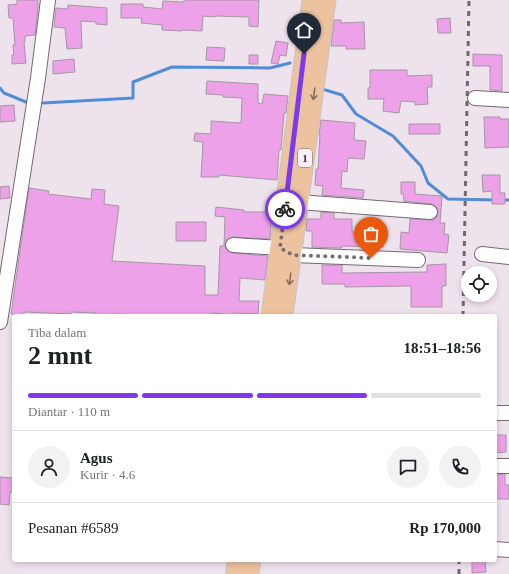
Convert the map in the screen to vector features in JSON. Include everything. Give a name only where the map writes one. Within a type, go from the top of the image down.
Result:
[{"type":"main road","name":"1","points":[[284,314],[287,251],[311,0]]},
{"type":"main road","name":"1","points":[[271,314],[299,202],[327,0]]},
{"type":"main road","points":[[235,574],[236,562]]},
{"type":"main road","points":[[250,574],[252,562]]},
{"type":"street","points":[[0,322],[38,78],[48,0],[58,0]]},
{"type":"street","points":[[475,98],[509,100]]},
{"type":"street","points":[[299,202],[430,212]]},
{"type":"street","points":[[233,245],[287,251],[418,260]]},
{"type":"street","points":[[482,254],[509,257]]},
{"type":"street","points":[[497,413],[509,413]]},
{"type":"street","points":[[497,466],[509,466]]},
{"type":"street","points":[[497,549],[509,550]]},
{"type":"building","points":[[17,0],[38,0],[38,8],[35,35],[25,36],[24,42],[26,63],[12,64],[12,55],[14,55],[13,45],[15,45],[13,18],[9,18],[8,5],[17,4]]},
{"type":"building","points":[[184,0],[259,0],[258,27],[249,26],[249,17],[203,16],[202,31],[162,30],[162,25],[141,23],[142,18],[121,18],[121,4],[143,4],[143,7],[162,9],[163,1],[184,2]]},
{"type":"building","points":[[68,5],[107,8],[107,25],[96,24],[96,22],[81,21],[82,48],[67,49],[65,28],[54,27],[56,8],[68,9]]},
{"type":"building","points":[[450,18],[451,33],[438,33],[437,19]]},
{"type":"building","points":[[334,20],[341,20],[341,23],[364,22],[365,49],[346,49],[346,46],[331,46]]},
{"type":"building","points":[[276,41],[288,43],[286,56],[280,55],[278,64],[271,63]]},
{"type":"building","points":[[207,47],[225,48],[224,61],[206,60]]},
{"type":"building","points":[[473,54],[502,55],[502,91],[490,90],[490,66],[473,66]]},
{"type":"building","points":[[249,55],[258,55],[258,64],[249,64]]},
{"type":"building","points":[[74,59],[75,72],[53,74],[53,61]]},
{"type":"building","points":[[370,70],[407,70],[407,76],[432,75],[432,87],[427,87],[428,104],[415,105],[415,102],[401,101],[399,113],[383,111],[384,99],[368,99],[368,88],[370,88]]},
{"type":"building","points":[[207,81],[258,84],[258,103],[262,104],[264,94],[288,96],[286,113],[284,113],[281,150],[279,150],[277,180],[219,175],[219,177],[201,177],[203,142],[194,141],[195,133],[211,134],[211,121],[241,123],[242,98],[206,94]]},
{"type":"building","points":[[14,105],[15,121],[0,122],[0,106]]},
{"type":"building","points":[[484,117],[500,117],[500,119],[509,119],[509,147],[485,148]]},
{"type":"building","points":[[321,120],[355,123],[354,140],[366,141],[364,159],[348,158],[347,172],[342,171],[341,188],[364,190],[363,198],[322,195],[323,186],[315,185],[316,169],[318,169]]},
{"type":"building","points":[[409,124],[440,124],[440,134],[409,134]]},
{"type":"building","points":[[482,175],[500,175],[500,193],[505,193],[505,204],[492,204],[492,191],[483,192]]},
{"type":"building","points":[[401,182],[415,182],[415,194],[442,196],[440,223],[445,223],[444,234],[449,235],[447,253],[400,249],[401,232],[409,233],[410,219],[433,220],[437,217],[438,212],[437,208],[431,204],[404,201],[403,194],[401,194]]},
{"type":"building","points":[[9,186],[10,198],[0,199],[0,187]]},
{"type":"building","points":[[29,188],[49,191],[48,194],[91,199],[92,189],[105,190],[104,204],[119,206],[112,261],[205,266],[205,295],[218,295],[220,246],[224,246],[225,217],[215,216],[216,207],[244,210],[244,212],[272,212],[270,239],[233,237],[226,240],[225,244],[226,249],[232,253],[268,256],[265,280],[240,278],[239,301],[259,301],[258,314],[96,314],[71,312],[71,314],[24,312],[24,314],[11,314]]},
{"type":"building","points":[[321,212],[334,213],[334,219],[352,219],[352,232],[383,232],[383,247],[312,247],[312,231],[306,231],[307,219],[321,219]]},
{"type":"building","points":[[176,222],[206,222],[206,241],[176,241]]},
{"type":"building","points":[[446,264],[446,286],[442,286],[442,307],[411,307],[411,286],[345,287],[345,284],[322,284],[322,265],[342,265],[342,273],[427,272],[427,265]]},
{"type":"building","points":[[497,435],[506,435],[506,452],[497,453]]},
{"type":"building","points":[[497,474],[505,474],[505,485],[509,485],[509,499],[497,499]]},
{"type":"building","points":[[0,477],[12,478],[12,492],[10,492],[9,505],[0,504]]},
{"type":"building","points":[[472,562],[485,562],[486,572],[472,573]]},
{"type":"waterway","points":[[43,103],[133,98],[133,82],[172,67],[270,68],[290,63]]},
{"type":"waterway","points":[[0,88],[4,93],[26,102]]},
{"type":"waterway","points":[[322,89],[342,95],[356,114],[393,136],[421,166],[428,183],[448,199],[496,200]]},
{"type":"waterway","points":[[502,200],[509,200]]},
{"type":"railway","points":[[463,314],[469,0]]},
{"type":"railway","points":[[459,562],[459,574]]},
{"type":"way so far","points":[[285,209],[280,248],[293,255],[371,258]]},
{"type":"route","points":[[285,209],[304,54]]}]
